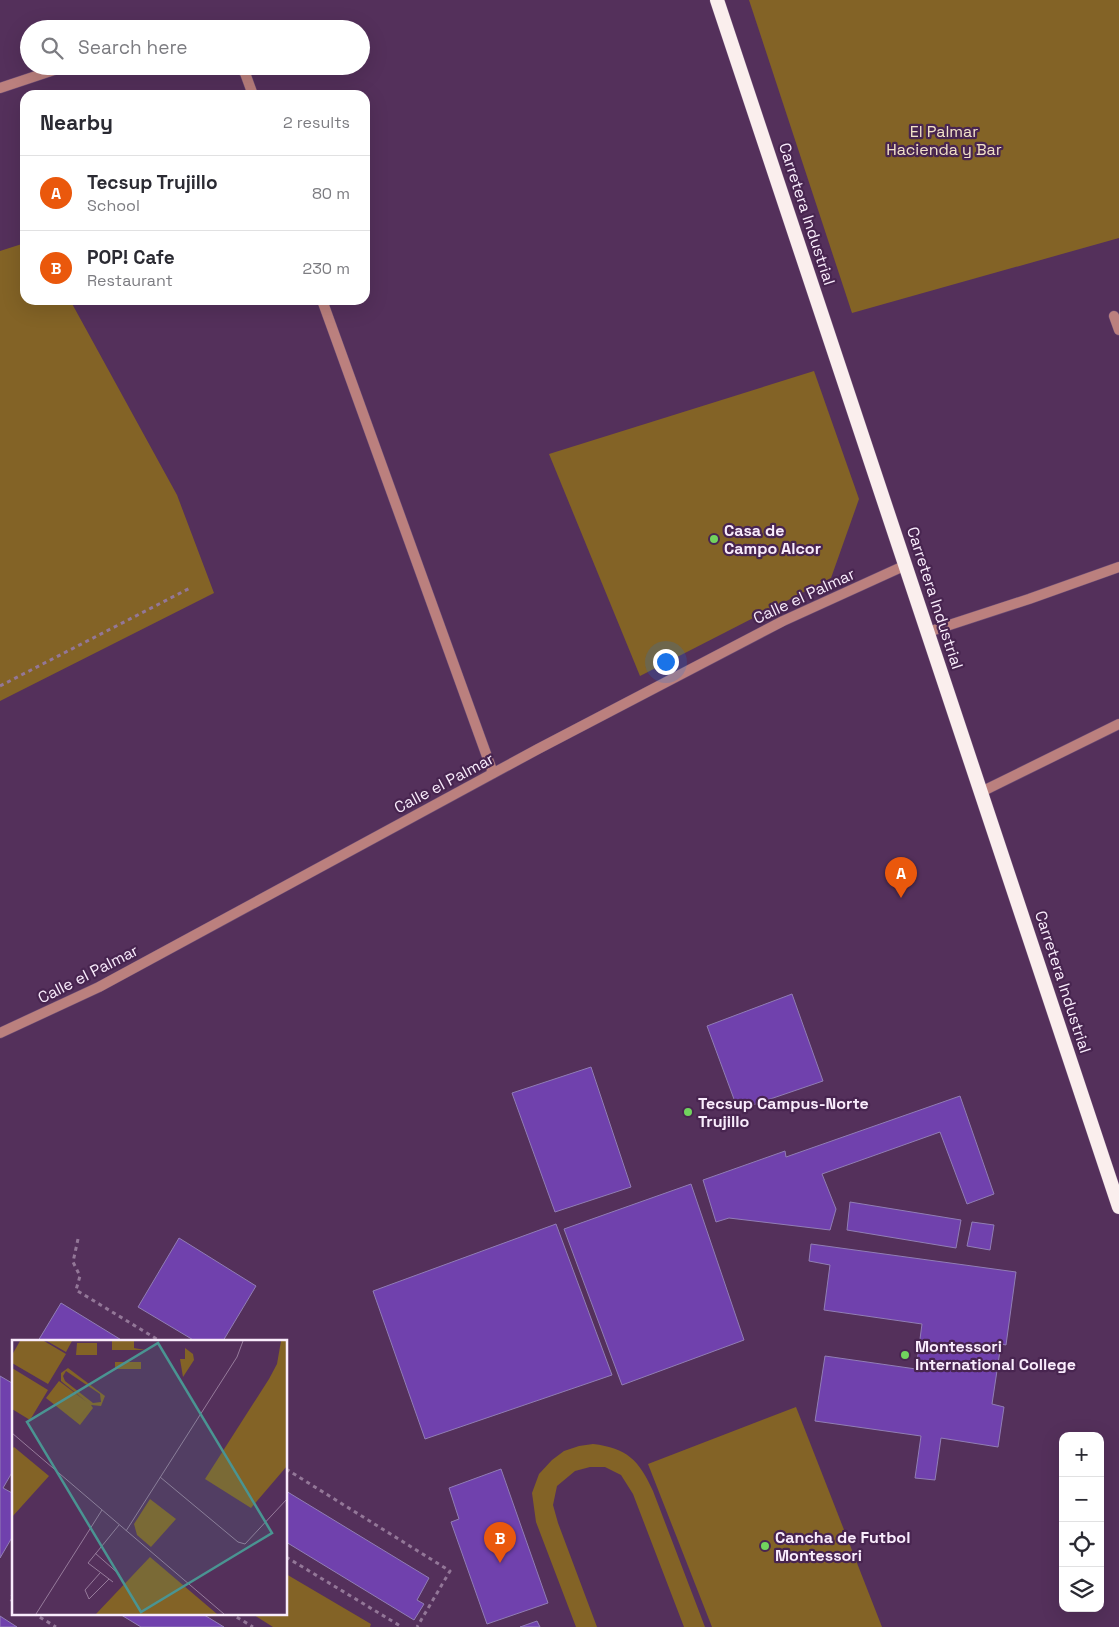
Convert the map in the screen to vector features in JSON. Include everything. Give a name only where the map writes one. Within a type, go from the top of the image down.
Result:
[{"type":"highway","name":"Carretera Industrial","points":[[717,0],[1119,1207]]},
{"type":"street","points":[[0,88],[39,75]]},
{"type":"street","points":[[246,75],[251,90]]},
{"type":"street","points":[[324,305],[493,773]]},
{"type":"street","points":[[1114,316],[1119,330]]},
{"type":"street","name":"Calle el Palmar","points":[[0,1033],[99,988],[493,773],[783,621],[906,566]]},
{"type":"street","points":[[928,632],[1119,567]]},
{"type":"street","points":[[981,792],[1119,724]]},
{"type":"path","points":[[0,686],[190,588]]},
{"type":"path","points":[[78,1239],[73,1262],[80,1276],[76,1290],[158,1340]]},
{"type":"path","points":[[288,1471],[450,1571],[417,1627]]},
{"type":"path","points":[[288,1558],[402,1627]]},
{"type":"path","points":[[35,1614],[56,1627]]},
{"type":"path","points":[[232,1614],[253,1627]]},
{"type":"green space","name":"El Palmar Hacienda y Bar","points":[[749,0],[1119,0],[1119,238],[852,313]]},
{"type":"green space","points":[[20,245],[20,305],[73,305],[177,495],[214,593],[0,701],[0,251]]},
{"type":"green space","name":"Casa de Campo Alcor","points":[[814,371],[859,499],[831,578],[640,676],[549,454]]},
{"type":"green space","name":"Cancha de Futbol Montessori","points":[[796,1407],[882,1627],[712,1627],[648,1464]]},
{"type":"green space","points":[[593,1444],[623,1452],[637,1464],[648,1480],[705,1627],[684,1627],[633,1494],[621,1475],[605,1467],[590,1467],[575,1471],[557,1486],[553,1505],[597,1627],[576,1627],[536,1522],[532,1493],[539,1474],[552,1460],[564,1451]]},
{"type":"green space","points":[[288,1575],[371,1624],[370,1627],[273,1627],[253,1614],[288,1614]]},
{"type":"building","points":[[792,994],[823,1081],[738,1110],[707,1026]]},
{"type":"building","points":[[591,1067],[631,1187],[555,1212],[512,1093]]},
{"type":"building","points":[[960,1096],[994,1194],[967,1204],[940,1132],[822,1174],[836,1209],[830,1230],[729,1218],[716,1222],[703,1180],[785,1151],[786,1157]]},
{"type":"building","points":[[691,1184],[744,1340],[622,1385],[564,1229]]},
{"type":"building","points":[[850,1202],[961,1220],[956,1248],[847,1230]]},
{"type":"building","points":[[972,1222],[994,1225],[990,1250],[967,1246]]},
{"type":"building","points":[[556,1224],[612,1375],[425,1439],[373,1291]]},
{"type":"building","points":[[179,1238],[256,1286],[224,1340],[193,1340],[138,1307]]},
{"type":"building","points":[[811,1244],[1016,1272],[1006,1345],[1001,1344],[992,1404],[1004,1407],[998,1447],[941,1438],[935,1480],[915,1478],[921,1436],[815,1421],[825,1356],[916,1369],[922,1324],[824,1310],[830,1265],[809,1261]]},
{"type":"building","points":[[61,1303],[121,1340],[39,1340]]},
{"type":"building","points":[[0,1376],[12,1383],[12,1472],[3,1488],[12,1493],[12,1537],[0,1558]]},
{"type":"building","points":[[501,1469],[548,1603],[487,1624],[451,1522],[459,1519],[449,1488]]},
{"type":"building","points":[[288,1492],[429,1578],[417,1600],[424,1604],[414,1620],[288,1543]]},
{"type":"building","points":[[120,1614],[203,1614],[224,1627],[141,1627]]},
{"type":"building","points":[[0,1616],[17,1627],[0,1627]]},
{"type":"building","points":[[537,1621],[540,1627],[520,1627]]},
{"type":"place","name":"Casa de Campo Alcor","points":[[714,539]]},
{"type":"place","name":"Tecsup Trujillo","points":[[901,898]]},
{"type":"place","name":"Tecsup Campus-Norte Trujillo","points":[[688,1112]]},
{"type":"place","name":"Montessori International College","points":[[905,1355]]},
{"type":"place","name":"Cancha de Futbol Montessori","points":[[765,1546]]},
{"type":"place","name":"POP! Cafe","points":[[500,1563]]}]
